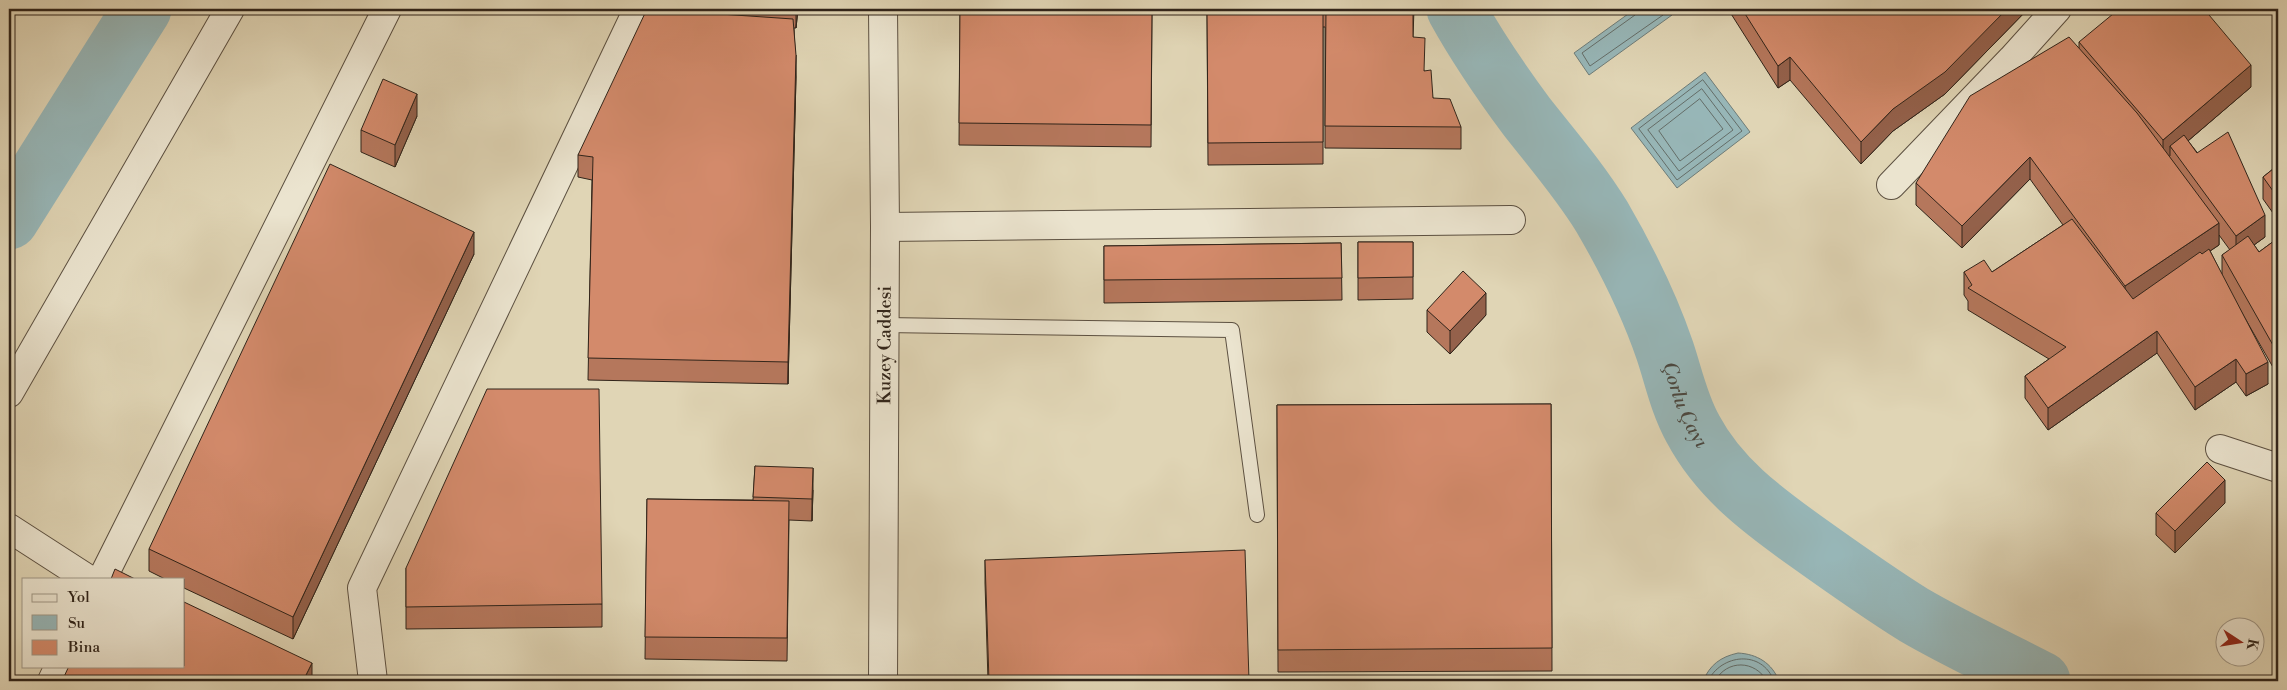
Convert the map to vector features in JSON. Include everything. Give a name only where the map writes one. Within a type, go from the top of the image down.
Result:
[{"type":"street","points":[[9,392],[230,9]]},
{"type":"street","points":[[102,578],[387,9]]},
{"type":"street","points":[[372,681],[362,588],[638,9]]},
{"type":"street","name":"Kuzey Caddesi","points":[[883,9],[885,227],[883,681]]},
{"type":"street","points":[[1891,185],[2012,60],[2057,9]]},
{"type":"street","points":[[885,227],[1511,220]]},
{"type":"street","points":[[2220,449],[2278,468]]},
{"type":"street","points":[[9,528],[86,578]]},
{"type":"street","points":[[52,681],[58,668]]},
{"type":"lane","points":[[885,325],[1232,330],[1257,515]]},
{"type":"water","points":[[1635,9],[1667,9],[1672,15],[1589,75],[1574,53]]},
{"type":"water","points":[[1705,72],[1750,132],[1677,188],[1631,128]]},
{"type":"water","points":[[1738,653],[1751,655],[1768,664],[1779,681],[1703,681],[1716,662]]},
{"type":"building","points":[[647,9],[793,19],[796,55],[788,362],[588,358],[593,157],[578,155]]},
{"type":"building","points":[[960,9],[1152,9],[1151,125],[959,123]]},
{"type":"building","points":[[1207,9],[1323,9],[1323,142],[1208,143]]},
{"type":"building","points":[[1326,9],[1413,9],[1413,37],[1425,38],[1424,71],[1431,70],[1433,98],[1450,99],[1461,127],[1325,126]]},
{"type":"building","points":[[1742,9],[2007,9],[1945,72],[1893,109],[1861,142],[1790,57],[1778,66]]},
{"type":"building","points":[[2119,9],[2204,9],[2251,65],[2163,140],[2079,42]]},
{"type":"building","points":[[2069,37],[2137,113],[2219,223],[2125,286],[2030,157],[1962,226],[1916,183],[1970,96]]},
{"type":"building","points":[[383,79],[417,94],[395,145],[361,130]]},
{"type":"building","points":[[2228,132],[2265,215],[2236,236],[2170,146],[2184,135],[2197,153]]},
{"type":"building","points":[[330,164],[474,232],[293,617],[149,549]]},
{"type":"building","points":[[2278,165],[2278,198],[2263,177]]},
{"type":"building","points":[[2072,219],[2133,299],[2200,252],[2202,254],[2209,249],[2268,362],[2246,374],[2236,359],[2195,387],[2157,331],[2048,408],[2025,376],[2066,347],[1968,288],[1972,285],[1964,272],[1984,260],[1992,272]]},
{"type":"building","points":[[2248,236],[2259,252],[2278,238],[2278,354],[2222,255]]},
{"type":"building","points":[[1358,242],[1413,242],[1413,277],[1358,278]]},
{"type":"building","points":[[1341,243],[1342,278],[1104,280],[1104,246]]},
{"type":"building","points":[[1463,271],[1486,293],[1450,331],[1427,310]]},
{"type":"building","points":[[487,389],[599,389],[602,604],[406,607],[406,568]]},
{"type":"building","points":[[1551,404],[1552,648],[1278,650],[1277,405]]},
{"type":"building","points":[[2207,462],[2225,480],[2175,531],[2156,513]]},
{"type":"building","points":[[755,466],[813,468],[812,499],[753,497]]},
{"type":"building","points":[[647,499],[789,501],[787,638],[645,637]]},
{"type":"building","points":[[1245,550],[1249,681],[989,681],[985,560]]},
{"type":"building","points":[[115,569],[133,578],[111,578]]},
{"type":"building","points":[[185,602],[312,663],[303,681],[62,681],[68,668],[185,668]]},
{"type":"waterway","points":[[9,220],[142,9]]},
{"type":"waterway","name":"Çorlu Çayı","points":[[1456,9],[1508,91],[1575,178],[1602,217],[1645,299],[1688,420],[1715,463],[1743,492],[1774,518],[1873,588],[1930,624],[2041,681]]}]
